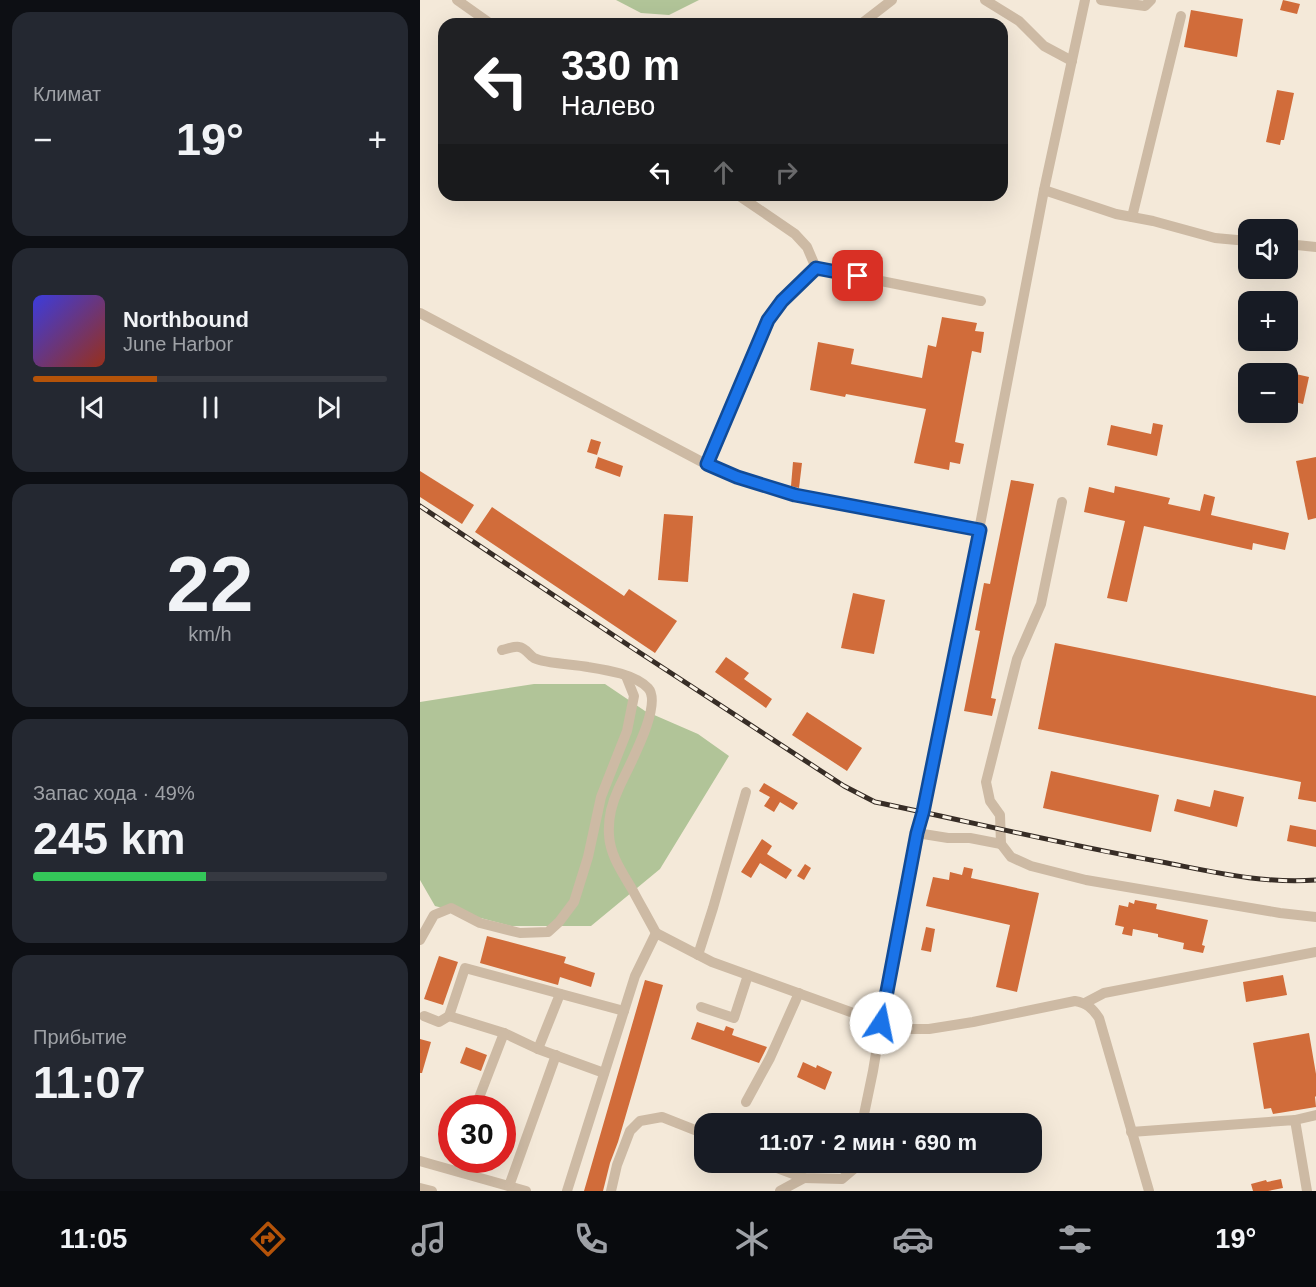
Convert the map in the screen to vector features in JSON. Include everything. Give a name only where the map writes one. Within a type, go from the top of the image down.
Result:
[{"type":"street","points":[[457,0],[471,4],[485,18]]},
{"type":"street","points":[[869,18],[892,0]]},
{"type":"street","points":[[985,0],[1019,21],[1044,46],[1072,60]]},
{"type":"street","points":[[864,1113],[917,833],[980,530],[1044,190],[1085,0]]},
{"type":"street","points":[[1101,0],[1145,6],[1151,0]]},
{"type":"street","points":[[1131,217],[1181,16]]},
{"type":"street","points":[[1044,190],[1116,214],[1153,221],[1215,238],[1238,240]]},
{"type":"street","points":[[747,201],[795,234],[807,247],[816,268]]},
{"type":"street","points":[[1298,245],[1316,247]]},
{"type":"street","points":[[707,464],[768,320],[782,301],[816,268]]},
{"type":"street","points":[[816,268],[981,301]]},
{"type":"street","points":[[420,313],[707,464],[737,477],[795,495],[980,530]]},
{"type":"street","points":[[1062,502],[1041,604],[1017,658],[986,782],[990,801],[1000,815],[1001,844],[1011,857],[1031,866],[1086,880],[1316,917]]},
{"type":"street","points":[[502,650],[518,646],[534,658],[541,660],[618,672],[649,689],[652,696],[652,707],[648,722],[617,791],[608,833],[610,846],[618,864],[656,933],[712,962],[881,1023],[908,1029],[929,1029],[973,1022],[1075,1000],[1085,1003],[1099,1018],[1149,1191]]},
{"type":"street","points":[[420,940],[434,915],[451,908],[480,922],[519,933],[548,932],[559,922],[574,902],[588,856],[601,797],[627,730],[634,696],[626,676]]},
{"type":"street","points":[[698,955],[746,792]]},
{"type":"street","points":[[917,833],[948,838],[970,838],[1001,844]]},
{"type":"street","points":[[567,1191],[634,976],[656,933]]},
{"type":"street","points":[[1085,1003],[1104,993],[1316,952]]},
{"type":"street","points":[[424,1016],[439,1022],[449,1016],[465,968],[624,1011]]},
{"type":"street","points":[[701,1007],[734,1018],[748,975]]},
{"type":"street","points":[[746,1102],[770,1058],[799,993]]},
{"type":"street","points":[[538,1049],[560,994]]},
{"type":"street","points":[[449,1016],[504,1033],[538,1049],[604,1073]]},
{"type":"street","points":[[480,1095],[504,1033]]},
{"type":"street","points":[[509,1186],[556,1055]]},
{"type":"street","points":[[1131,1132],[1295,1120],[1316,1115]]},
{"type":"street","points":[[611,1191],[617,1165],[630,1131],[640,1121],[662,1117],[694,1130]]},
{"type":"street","points":[[1295,1120],[1307,1191]]},
{"type":"street","points":[[420,1161],[438,1163]]},
{"type":"street","points":[[475,1173],[526,1191]]},
{"type":"street","points":[[791,1173],[804,1178],[842,1179],[849,1173]]},
{"type":"street","points":[[780,1191],[804,1178]]},
{"type":"street","points":[[420,1188],[432,1191]]},
{"type":"green space","points":[[616,0],[699,0],[669,15],[641,13]]},
{"type":"green space","points":[[534,684],[605,684],[645,711],[698,734],[729,756],[660,869],[591,926],[511,926],[435,906],[420,880],[420,702]]},
{"type":"building","points":[[1283,0],[1300,4],[1297,14],[1280,10]]},
{"type":"building","points":[[1191,10],[1243,19],[1237,57],[1184,47]]},
{"type":"building","points":[[1277,90],[1294,93],[1284,140],[1281,140],[1280,145],[1266,142]]},
{"type":"building","points":[[942,317],[977,323],[975,331],[984,332],[981,353],[972,351],[955,442],[964,444],[960,464],[950,462],[949,470],[914,463],[926,409],[846,394],[845,397],[810,390],[818,342],[854,349],[851,364],[922,378],[928,345],[936,347]]},
{"type":"building","points":[[1298,374],[1309,377],[1303,404],[1298,403]]},
{"type":"building","points":[[1153,423],[1163,425],[1157,456],[1107,445],[1111,425],[1151,434]]},
{"type":"building","points":[[591,439],[601,442],[597,455],[587,452]]},
{"type":"building","points":[[598,457],[623,466],[620,477],[595,468]]},
{"type":"building","points":[[1316,457],[1316,518],[1308,520],[1296,461]]},
{"type":"building","points":[[793,462],[802,463],[799,488],[791,486]]},
{"type":"building","points":[[420,471],[474,505],[462,524],[420,497]]},
{"type":"building","points":[[1011,480],[1034,484],[991,698],[996,699],[992,716],[964,711],[980,631],[975,630],[984,583],[990,584]]},
{"type":"building","points":[[1115,486],[1170,498],[1168,504],[1200,511],[1204,494],[1215,497],[1211,515],[1289,533],[1285,550],[1253,543],[1252,550],[1144,526],[1127,602],[1107,598],[1125,521],[1084,512],[1089,487],[1114,493]]},
{"type":"building","points":[[492,507],[624,596],[629,589],[677,621],[655,653],[475,532]]},
{"type":"building","points":[[664,514],[693,516],[688,582],[658,580]]},
{"type":"building","points":[[853,593],[885,600],[874,654],[841,648]]},
{"type":"building","points":[[1055,643],[1316,696],[1316,802],[1298,799],[1301,782],[1038,729]]},
{"type":"building","points":[[726,657],[749,673],[744,679],[772,699],[766,708],[715,672]]},
{"type":"building","points":[[807,712],[862,748],[847,771],[792,735]]},
{"type":"building","points":[[1051,771],[1159,795],[1151,832],[1043,808]]},
{"type":"building","points":[[764,783],[798,803],[793,810],[780,802],[774,812],[764,806],[770,797],[759,791]]},
{"type":"building","points":[[1214,790],[1244,797],[1237,827],[1174,811],[1177,799],[1210,807]]},
{"type":"building","points":[[1290,825],[1316,830],[1316,847],[1287,841]]},
{"type":"building","points":[[762,839],[772,846],[767,854],[792,870],[786,879],[760,863],[751,878],[741,872]]},
{"type":"building","points":[[805,864],[811,868],[804,880],[797,876]]},
{"type":"building","points":[[964,867],[973,869],[971,878],[1039,893],[1017,992],[996,987],[1010,925],[926,906],[933,877],[949,880],[950,872],[962,875]]},
{"type":"building","points":[[1135,900],[1157,904],[1156,909],[1208,920],[1202,945],[1205,946],[1203,953],[1183,949],[1184,943],[1158,937],[1158,934],[1133,929],[1132,936],[1122,934],[1124,927],[1115,925],[1119,905],[1128,907],[1129,902],[1134,904]]},
{"type":"building","points":[[926,927],[935,929],[931,952],[921,950]]},
{"type":"building","points":[[487,936],[566,957],[564,963],[595,973],[591,987],[560,977],[558,985],[480,963]]},
{"type":"building","points":[[439,956],[458,962],[443,1005],[424,999]]},
{"type":"building","points":[[1283,975],[1287,995],[1246,1002],[1243,982]]},
{"type":"building","points":[[645,980],[663,985],[637,1077],[603,1191],[584,1191]]},
{"type":"building","points":[[697,1022],[724,1031],[726,1026],[734,1029],[732,1035],[767,1047],[759,1063],[691,1039]]},
{"type":"building","points":[[1309,1033],[1316,1074],[1316,1107],[1273,1114],[1271,1108],[1264,1109],[1253,1043]]},
{"type":"building","points":[[420,1039],[431,1042],[422,1073],[420,1073]]},
{"type":"building","points":[[466,1047],[487,1055],[481,1071],[460,1063]]},
{"type":"building","points":[[803,1062],[832,1072],[825,1090],[797,1077]]},
{"type":"building","points":[[1281,1179],[1283,1188],[1253,1191],[1251,1184]]},
{"type":"railway","points":[[420,506],[844,786],[875,802],[1220,873],[1258,879],[1316,880]]},
{"type":"route","points":[[858,276],[816,268],[782,301],[768,320],[707,464],[737,477],[795,495],[980,530],[917,833],[881,1023]]}]
